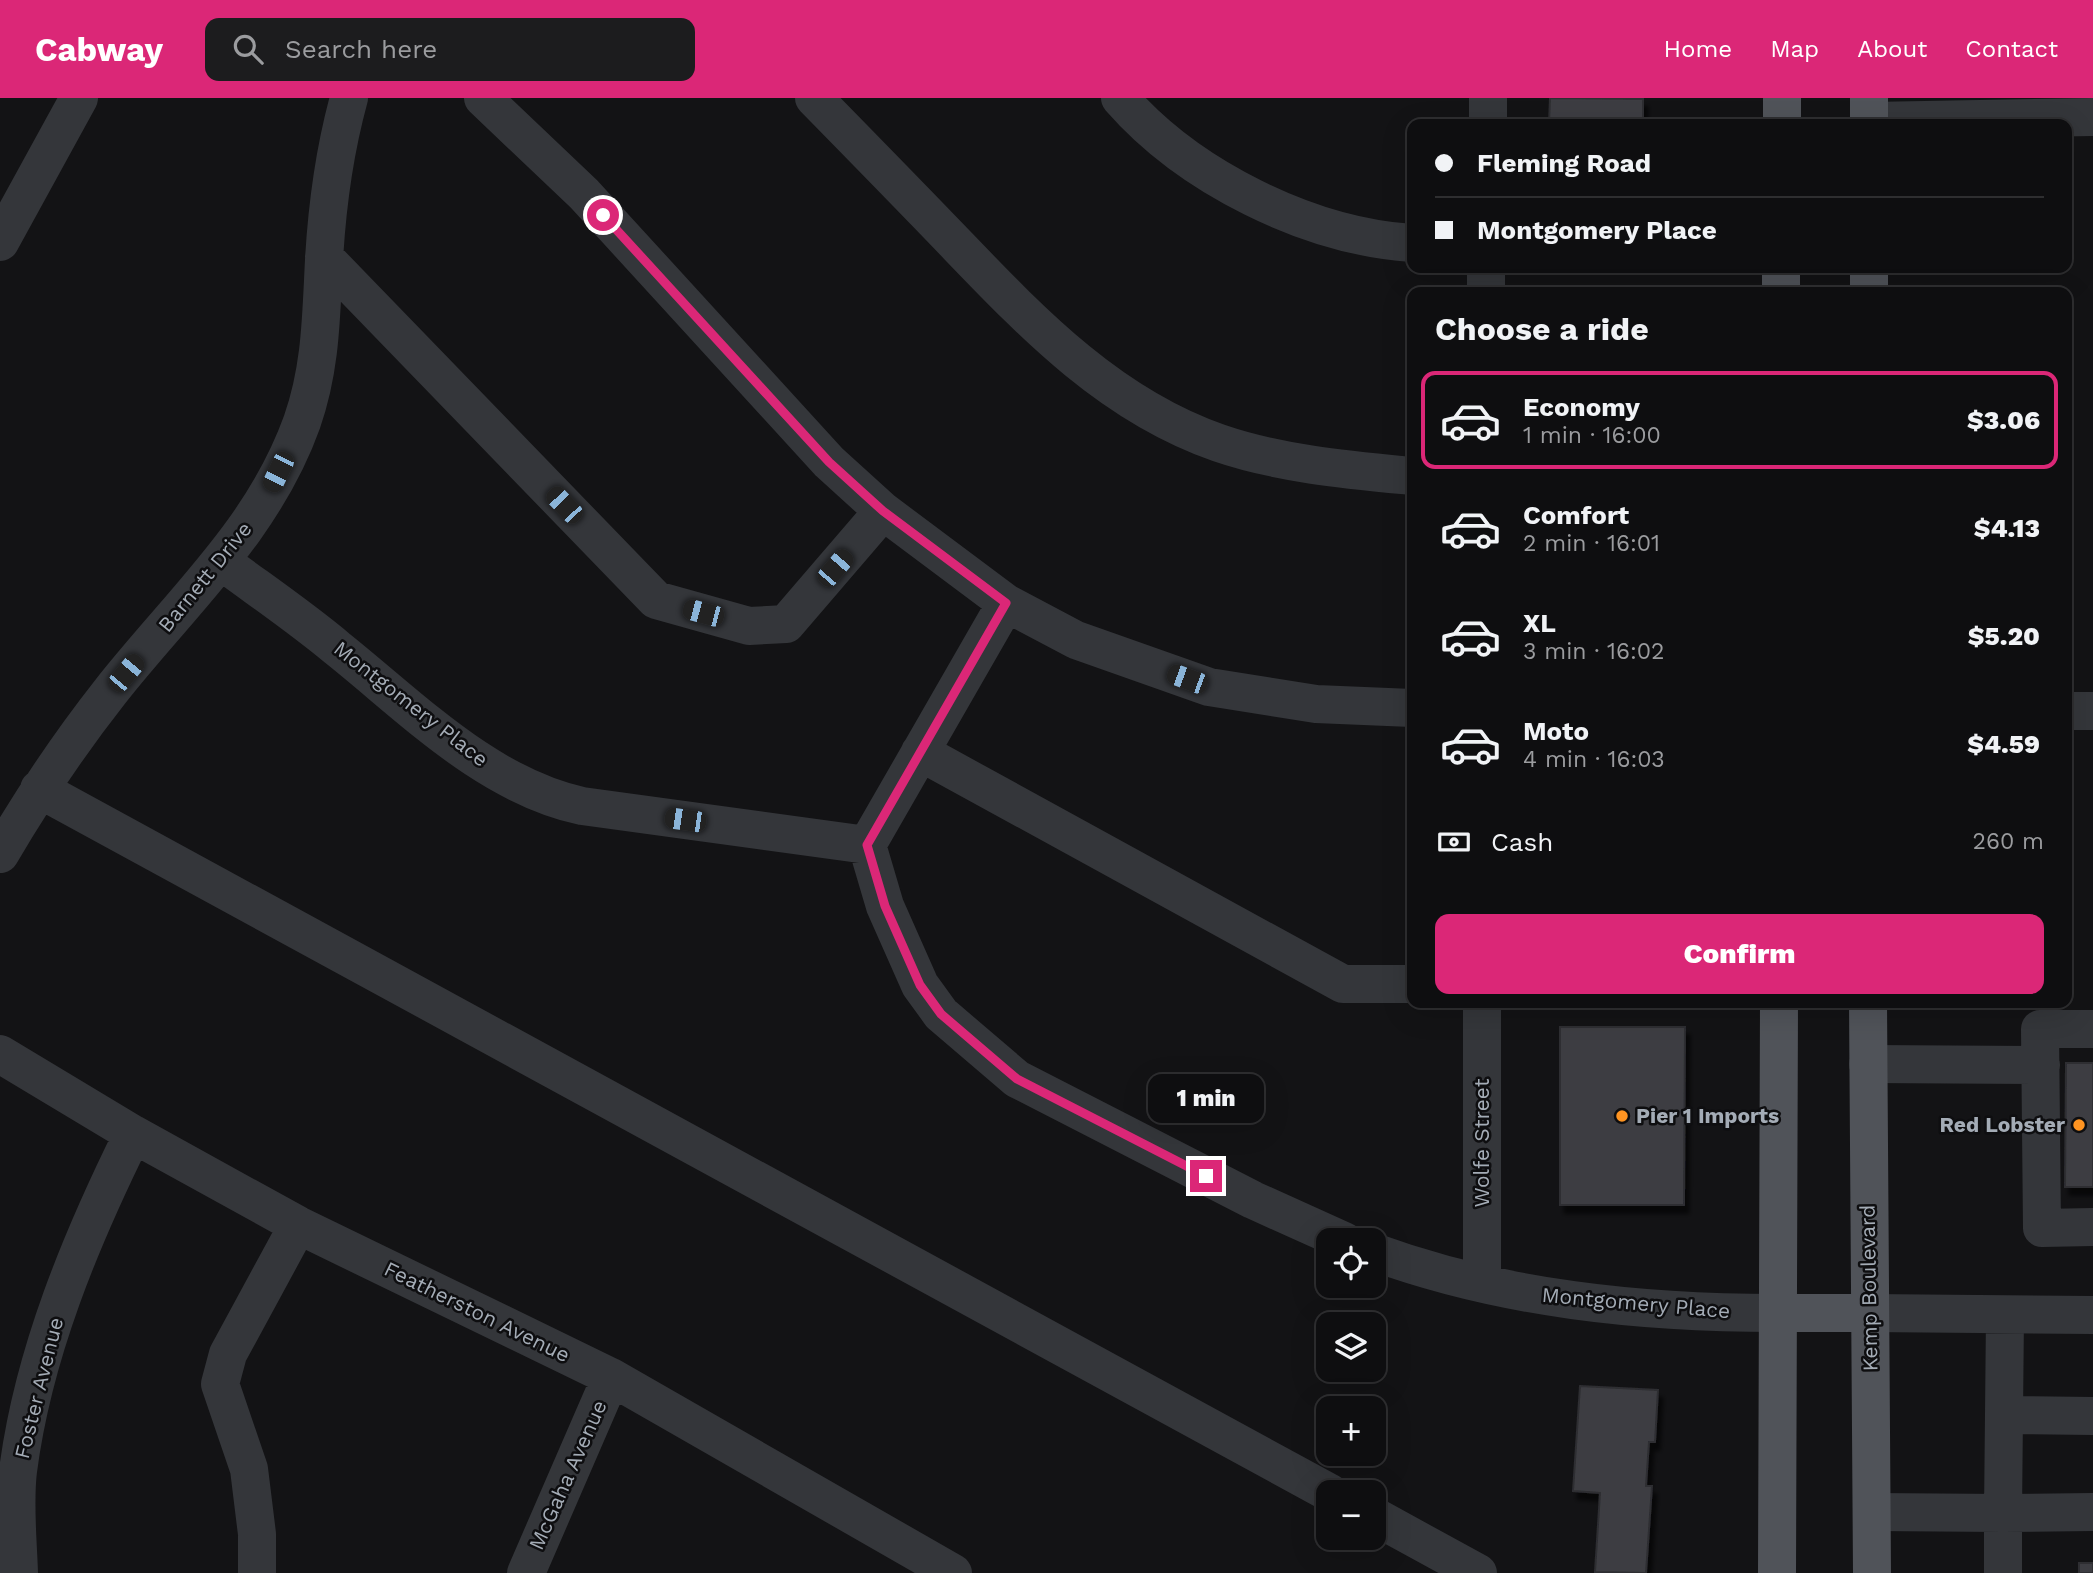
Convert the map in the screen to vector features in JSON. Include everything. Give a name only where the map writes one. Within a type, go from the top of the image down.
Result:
[{"type":"main road","points":[[1782,98],[1782,119]]},
{"type":"main road","points":[[1777,1573],[1779,1008]]},
{"type":"main road","name":"Kemp Boulevard","points":[[1868,1008],[1872,1573]]},
{"type":"main road","points":[[1778,1313],[1869,1313]]},
{"type":"street","points":[[0,242],[79,98]]},
{"type":"street","name":"Barnett Drive","points":[[0,854],[39,789],[110,692],[240,539],[266,496],[304,415],[315,383],[321,342],[324,257],[342,123],[349,98]]},
{"type":"street","points":[[483,98],[584,194],[829,462],[883,511],[1006,603],[1076,640],[1209,687],[1316,704],[1407,708]]},
{"type":"street","points":[[814,98],[1011,301],[1073,360],[1138,406],[1219,443],[1286,458],[1407,475]]},
{"type":"street","points":[[1120,98],[1171,145],[1249,197],[1345,234],[1407,242]]},
{"type":"street","points":[[1488,98],[1488,119]]},
{"type":"street","points":[[1869,114],[2005,108],[2091,110]]},
{"type":"street","points":[[324,257],[656,600],[749,626],[786,624],[883,511]]},
{"type":"street","name":"Montgomery Place","points":[[221,561],[328,640],[458,746],[523,786],[556,800],[582,806],[867,845]]},
{"type":"street","points":[[1006,603],[867,845],[885,906],[920,985],[941,1014],[1017,1079],[1253,1200],[1316,1228]]},
{"type":"street","points":[[2072,711],[2093,711]]},
{"type":"street","points":[[920,752],[1343,984],[1407,984]]},
{"type":"street","points":[[39,789],[1316,1485]]},
{"type":"street","name":"Wolfe Street","points":[[1482,1008],[1482,1283]]},
{"type":"street","points":[[2093,1029],[2040,1029],[2042,1228],[2093,1227]]},
{"type":"street","name":"Featherston Avenue","points":[[0,1054],[133,1134],[298,1225],[611,1377],[899,1559],[953,1573]]},
{"type":"street","points":[[1868,1064],[2041,1065]]},
{"type":"street","name":"Foster Avenue","points":[[19,1573],[18,1473],[39,1370],[55,1319],[104,1192],[133,1134]]},
{"type":"street","points":[[257,1573],[257,1534],[249,1469],[220,1384],[228,1354],[298,1225]]},
{"type":"street","name":"Montgomery Place","points":[[1386,1255],[1482,1283],[1555,1300],[1713,1313],[1778,1313]]},
{"type":"street","points":[[1869,1313],[2093,1315]]},
{"type":"street","points":[[2003,1573],[2005,1315]]},
{"type":"street","name":"McGaha Avenue","points":[[526,1573],[611,1377]]},
{"type":"street","points":[[2004,1415],[2093,1416]]},
{"type":"street","points":[[1873,1512],[2093,1512]]},
{"type":"street","points":[[1386,1523],[1478,1573]]},
{"type":"building","points":[[1550,98],[1643,99],[1643,119],[1549,119]]},
{"type":"building","name":"Pier 1 Imports","points":[[1560,1027],[1685,1027],[1684,1205],[1560,1205]]},
{"type":"building","name":"Red Lobster","points":[[2066,1063],[2093,1063],[2093,1187],[2065,1187]]},
{"type":"building","points":[[1580,1386],[1658,1390],[1655,1442],[1649,1442],[1646,1486],[1652,1486],[1646,1573],[1595,1572],[1600,1493],[1573,1491]]},
{"type":"building","points":[[2079,1563],[2093,1563],[2093,1573],[2079,1573]]},
{"type":"place","name":"Pier 1 Imports","points":[[1622,1116]]},
{"type":"place","name":"Red Lobster","points":[[2079,1125]]},
{"type":"route","points":[[603,215],[829,462],[883,511],[1006,603],[867,845],[885,906],[920,985],[941,1014],[1017,1079],[1206,1176]]}]
